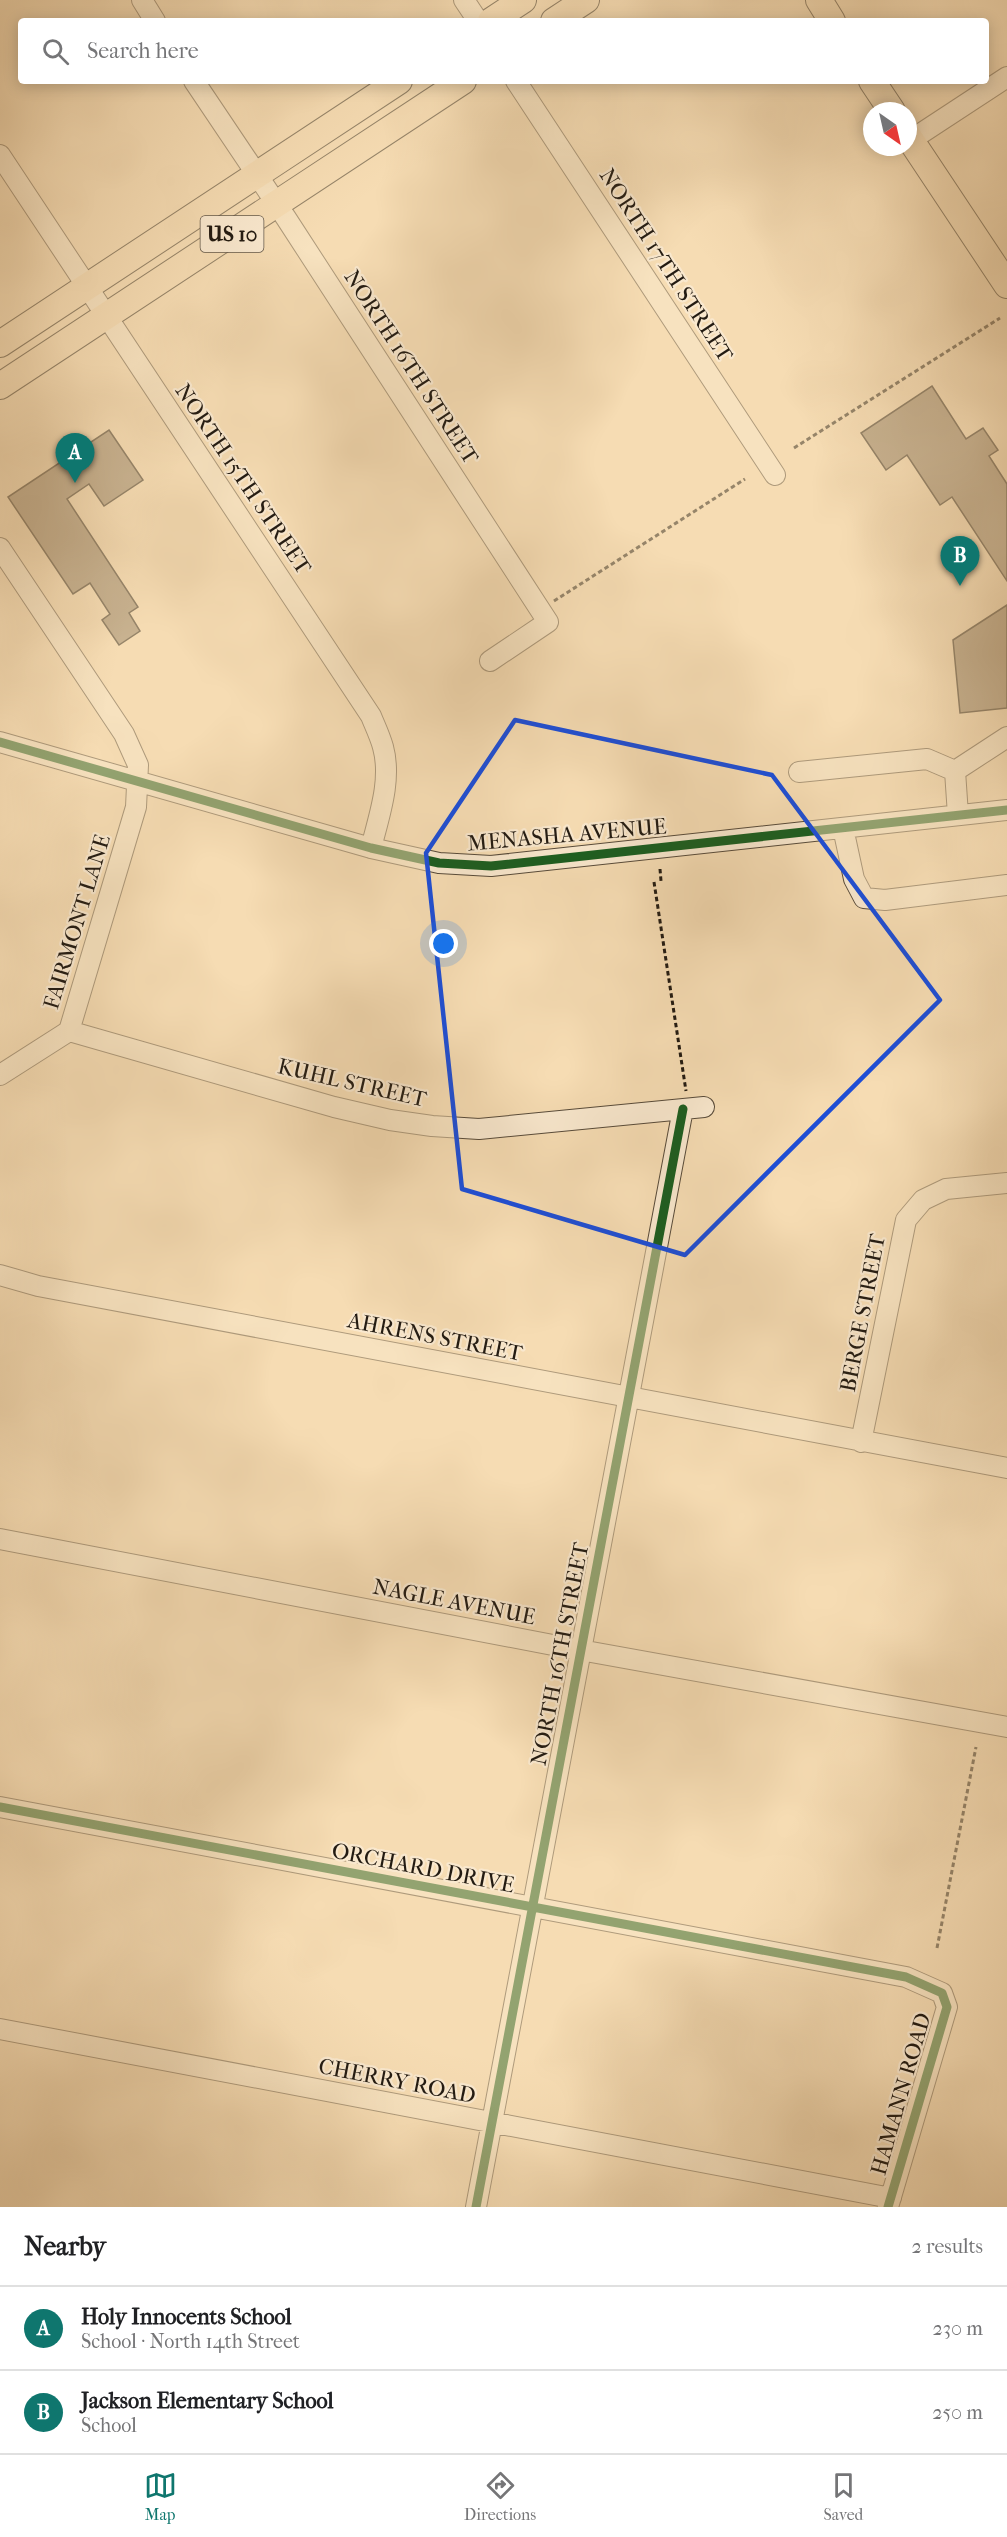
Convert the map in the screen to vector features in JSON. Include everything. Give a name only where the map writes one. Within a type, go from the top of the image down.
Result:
[{"type":"main road","points":[[495,18],[522,0]]},
{"type":"main road","points":[[559,18],[586,0]]},
{"type":"main road","points":[[819,0],[830,18]]},
{"type":"main road","name":"US 10","points":[[0,344],[394,84]]},
{"type":"main road","name":"US 10","points":[[0,386],[458,84]]},
{"type":"main road","points":[[874,84],[886,102]]},
{"type":"main road","points":[[917,150],[1007,285]]},
{"type":"street","points":[[141,0],[153,18]]},
{"type":"street","points":[[464,0],[476,18]]},
{"type":"street","points":[[917,133],[1007,77]]},
{"type":"street","name":"NORTH 16TH STREET","points":[[196,84],[277,204],[548,622],[490,661]]},
{"type":"street","name":"NORTH 17TH STREET","points":[[518,84],[775,475]]},
{"type":"street","name":"NORTH 15TH STREET","points":[[0,155],[371,716],[383,748],[386,775],[383,799],[371,848]]},
{"type":"street","points":[[0,548],[124,734],[137,760],[139,782]]},
{"type":"street","points":[[955,771],[1007,737]]},
{"type":"street","name":"MENASHA AVENUE","points":[[0,742],[371,848],[439,863],[491,866],[1007,810]]},
{"type":"street","points":[[799,772],[927,759],[955,771]]},
{"type":"street","points":[[955,771],[958,815]]},
{"type":"street","name":"FAIRMONT LANE","points":[[0,1075],[69,1030],[133,818],[139,782]]},
{"type":"street","points":[[843,828],[854,879],[864,898],[885,900],[1007,885]]},
{"type":"street","name":"KUHL STREET","points":[[69,1030],[334,1107],[390,1120],[432,1126],[479,1129],[685,1101],[704,1107]]},
{"type":"street","name":"NORTH 16TH STREET","points":[[476,2207],[685,1101]]},
{"type":"street","name":"BERGE STREET","points":[[861,1442],[906,1220],[923,1200],[946,1189],[1007,1183]]},
{"type":"street","name":"AHRENS STREET","points":[[0,1275],[38,1286],[1007,1468]]},
{"type":"street","name":"NAGLE AVENUE","points":[[0,1539],[580,1651],[1007,1727]]},
{"type":"street","name":"ORCHARD DRIVE","points":[[0,1807],[906,1977],[942,1993]]},
{"type":"street","name":"HAMANN ROAD","points":[[890,2203],[947,2007],[942,1993]]},
{"type":"street","name":"CHERRY ROAD","points":[[0,2029],[890,2203]]},
{"type":"path","points":[[794,448],[1000,318]]},
{"type":"path","points":[[553,601],[745,479]]},
{"type":"path","points":[[660,818],[661,830]]},
{"type":"path","points":[[660,869],[661,881]]},
{"type":"path","points":[[654,882],[685,1101]]},
{"type":"path","points":[[937,1948],[976,1748]]},
{"type":"highlighted area","points":[[515,720],[772,775],[940,1000],[685,1255],[462,1189],[426,853]]},
{"type":"building","points":[[932,386],[966,439],[983,428],[998,450],[989,456],[1007,484],[1007,581],[952,497],[940,505],[907,455],[886,470],[861,433]]},
{"type":"building","points":[[109,430],[143,480],[104,506],[89,484],[67,499],[138,607],[129,613],[140,631],[119,645],[102,620],[110,614],[90,583],[73,594],[8,497]]},
{"type":"building","points":[[1007,605],[1007,708],[960,713],[953,640]]},
{"type":"cycle path","points":[[0,742],[371,848],[439,863],[491,866],[1007,810]]},
{"type":"cycle path","points":[[476,2207],[683,1109]]},
{"type":"cycle path","points":[[0,1807],[906,1977],[942,1993],[947,2007],[888,2207]]},
{"type":"place","name":"Holy Innocents School","points":[[75,483]]},
{"type":"place","name":"Jackson Elementary School","points":[[960,586]]}]
